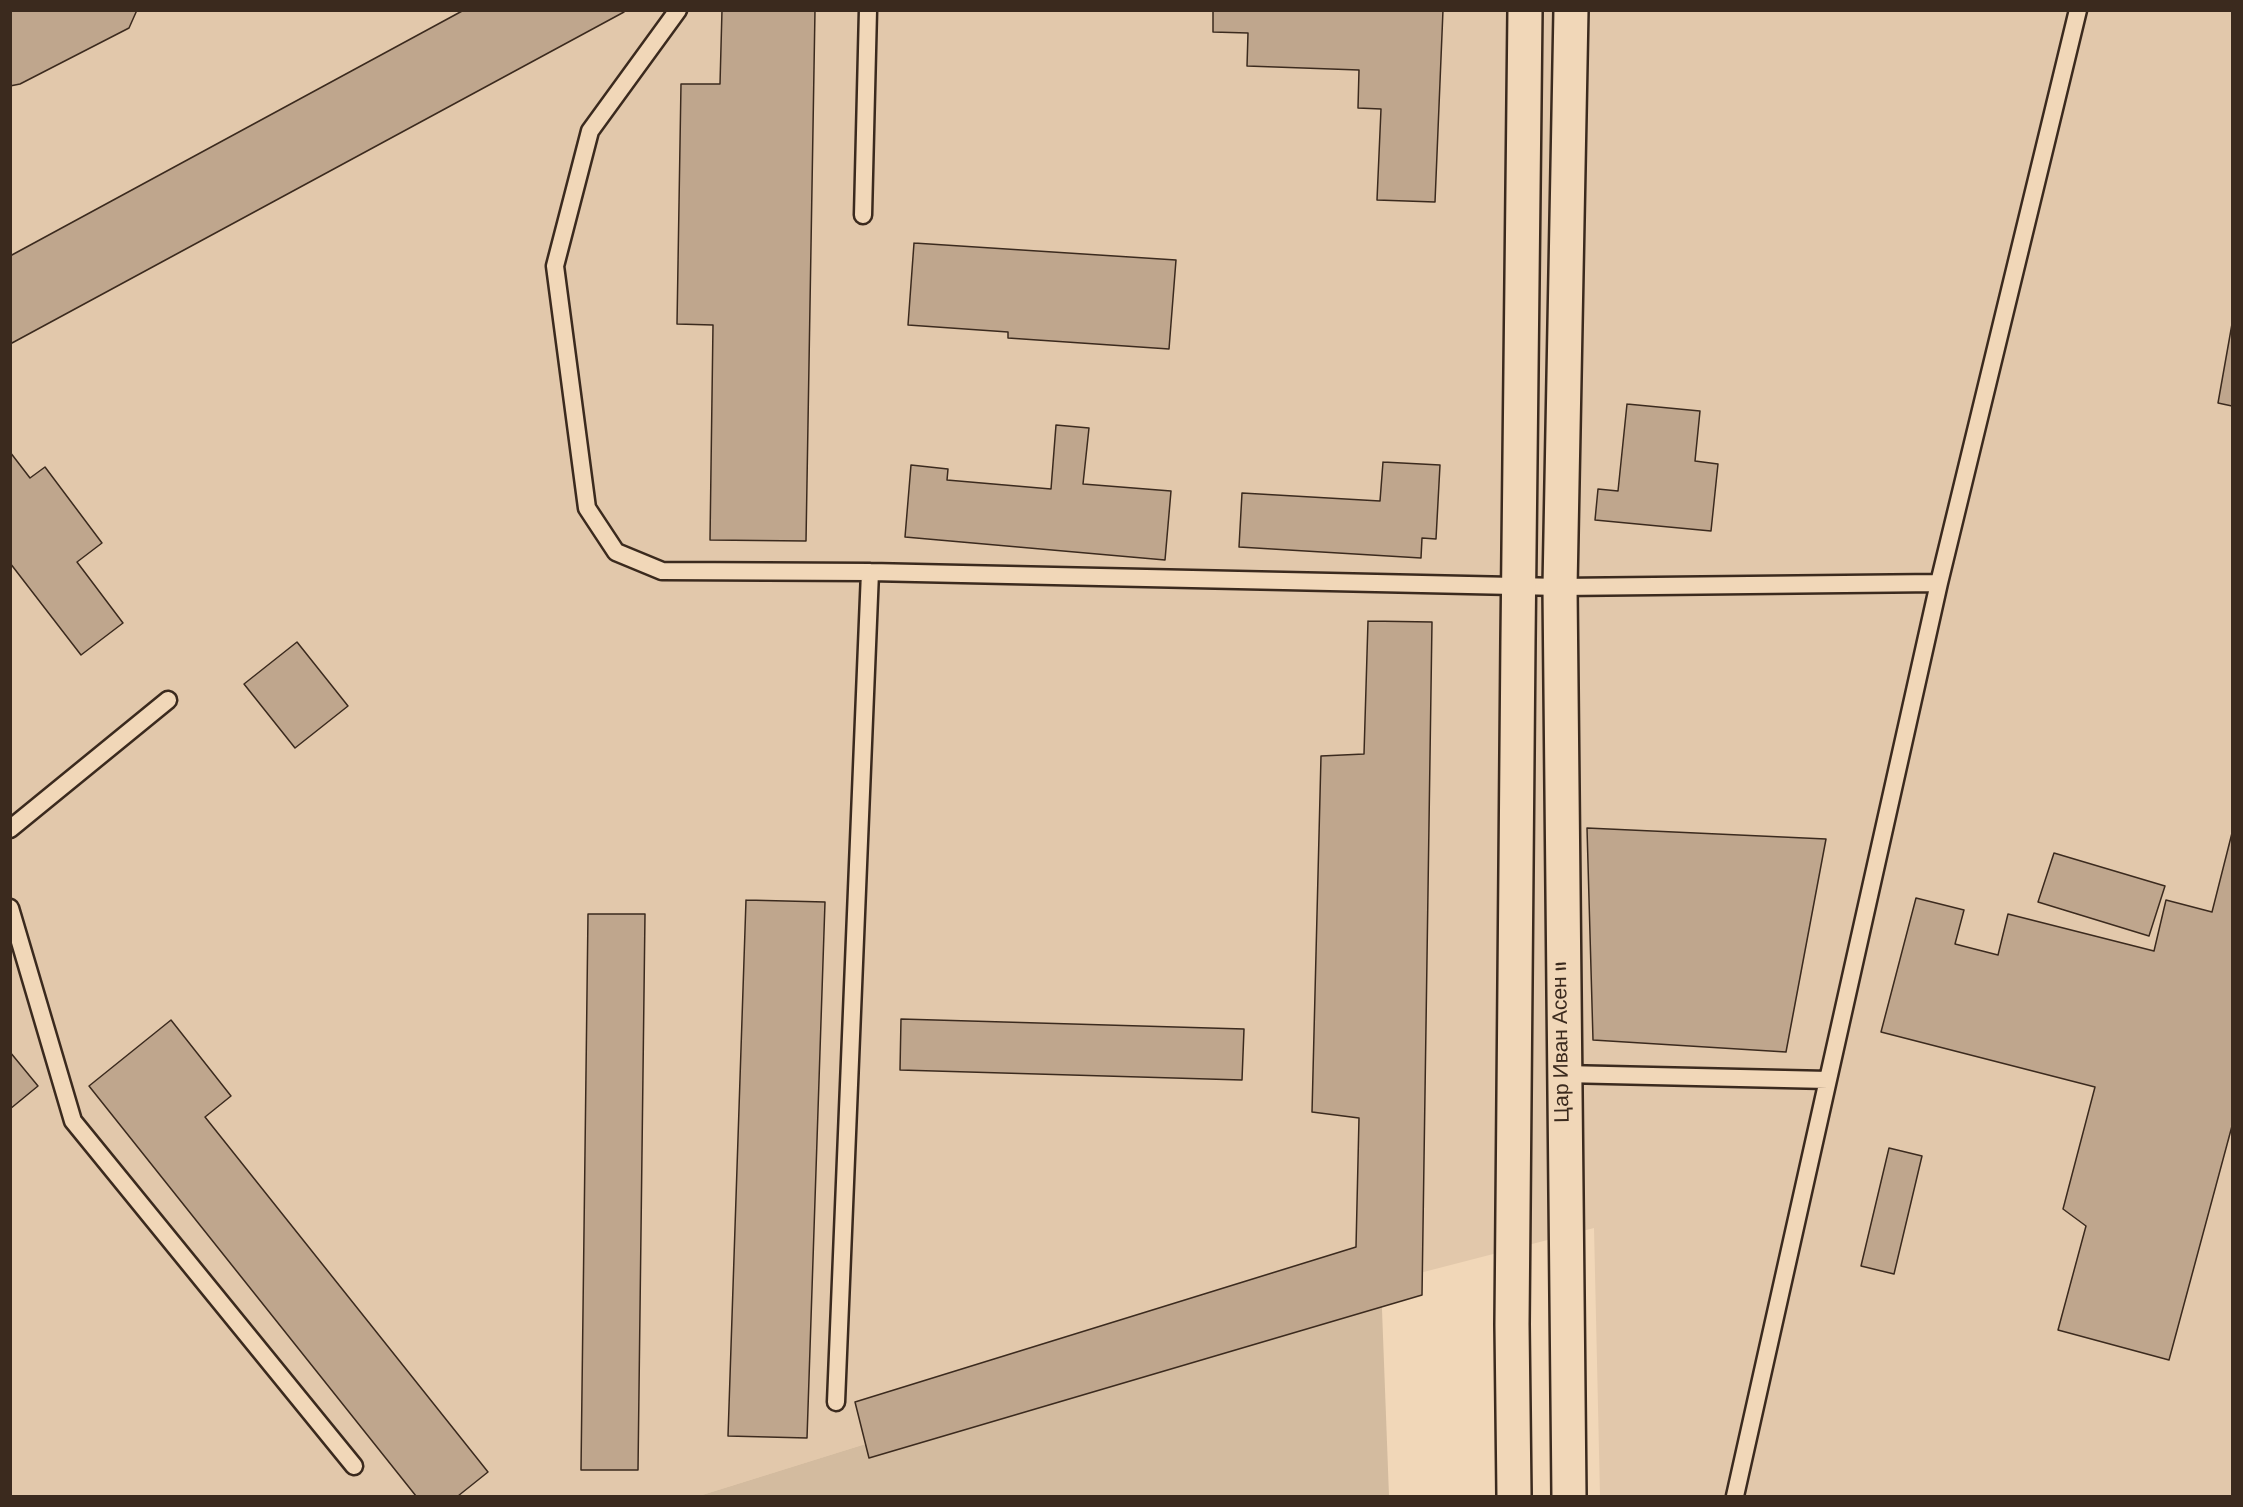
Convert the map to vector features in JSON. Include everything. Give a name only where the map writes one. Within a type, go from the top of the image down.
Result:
[{"type":"street","points":[[1514,1497],[1512,1312],[1525,10]]},
{"type":"street","name":"Цар Иван Асен II","points":[[1569,1497],[1560,588],[1571,10]]},
{"type":"lane","points":[[678,10],[590,131],[555,266],[586,508],[616,552],[662,572],[870,572],[1560,588],[1939,583]]},
{"type":"lane","points":[[863,215],[868,10]]},
{"type":"lane","points":[[1735,1497],[1939,583],[2078,10]]},
{"type":"lane","points":[[836,1402],[870,572]]},
{"type":"lane","points":[[10,829],[168,700]]},
{"type":"lane","points":[[10,908],[73,1121],[354,1466]]},
{"type":"lane","points":[[1564,1074],[1828,1080]]},
{"type":"shaded area","points":[[10,11],[2232,11],[2232,1496],[1600,1496],[1594,1228],[1381,1283],[699,1496],[11,1496]]},
{"type":"shaded area","points":[[1381,1283],[1389,1496],[699,1496]]},
{"type":"building","points":[[10,10],[137,10],[129,28],[20,84],[10,86]]},
{"type":"building","points":[[464,10],[623,10],[624,12],[12,343],[10,340],[10,256]]},
{"type":"building","points":[[722,10],[815,10],[806,541],[710,540],[713,325],[677,324],[681,84],[720,84]]},
{"type":"building","points":[[1213,10],[1443,10],[1435,202],[1377,200],[1381,109],[1358,108],[1359,70],[1247,66],[1248,33],[1213,32]]},
{"type":"building","points":[[914,243],[1176,260],[1169,349],[1008,338],[1008,332],[908,325]]},
{"type":"building","points":[[2232,324],[2232,406],[2218,403]]},
{"type":"building","points":[[1627,404],[1700,411],[1695,461],[1718,464],[1711,531],[1595,520],[1598,489],[1618,491]]},
{"type":"building","points":[[1056,425],[1089,428],[1083,484],[1171,491],[1165,560],[905,537],[911,465],[948,469],[947,480],[1051,489]]},
{"type":"building","points":[[10,452],[30,478],[45,467],[102,543],[77,562],[123,623],[81,655],[10,563]]},
{"type":"building","points":[[1383,462],[1440,465],[1436,539],[1422,538],[1421,558],[1239,547],[1242,493],[1380,501]]},
{"type":"building","points":[[1368,621],[1432,622],[1422,1295],[869,1458],[855,1402],[1356,1247],[1359,1118],[1312,1112],[1321,756],[1364,754]]},
{"type":"building","points":[[297,642],[348,706],[295,748],[244,684]]},
{"type":"building","points":[[1587,828],[1826,839],[1786,1052],[1593,1040]]},
{"type":"building","points":[[2232,833],[2232,1126],[2169,1360],[2058,1330],[2086,1226],[2063,1209],[2095,1087],[1881,1032],[1916,898],[1964,910],[1955,944],[1998,955],[2008,914],[2154,951],[2166,900],[2212,912]]},
{"type":"building","points":[[2054,853],[2165,886],[2149,936],[2038,902]]},
{"type":"building","points":[[746,900],[825,902],[807,1438],[728,1436]]},
{"type":"building","points":[[588,914],[645,914],[638,1470],[581,1470]]},
{"type":"building","points":[[901,1019],[1244,1029],[1242,1080],[900,1070]]},
{"type":"building","points":[[171,1020],[231,1096],[205,1117],[488,1472],[458,1496],[416,1496],[89,1086]]},
{"type":"building","points":[[10,1052],[38,1086],[10,1109]]},
{"type":"building","points":[[1889,1148],[1922,1156],[1894,1274],[1861,1266]]}]
